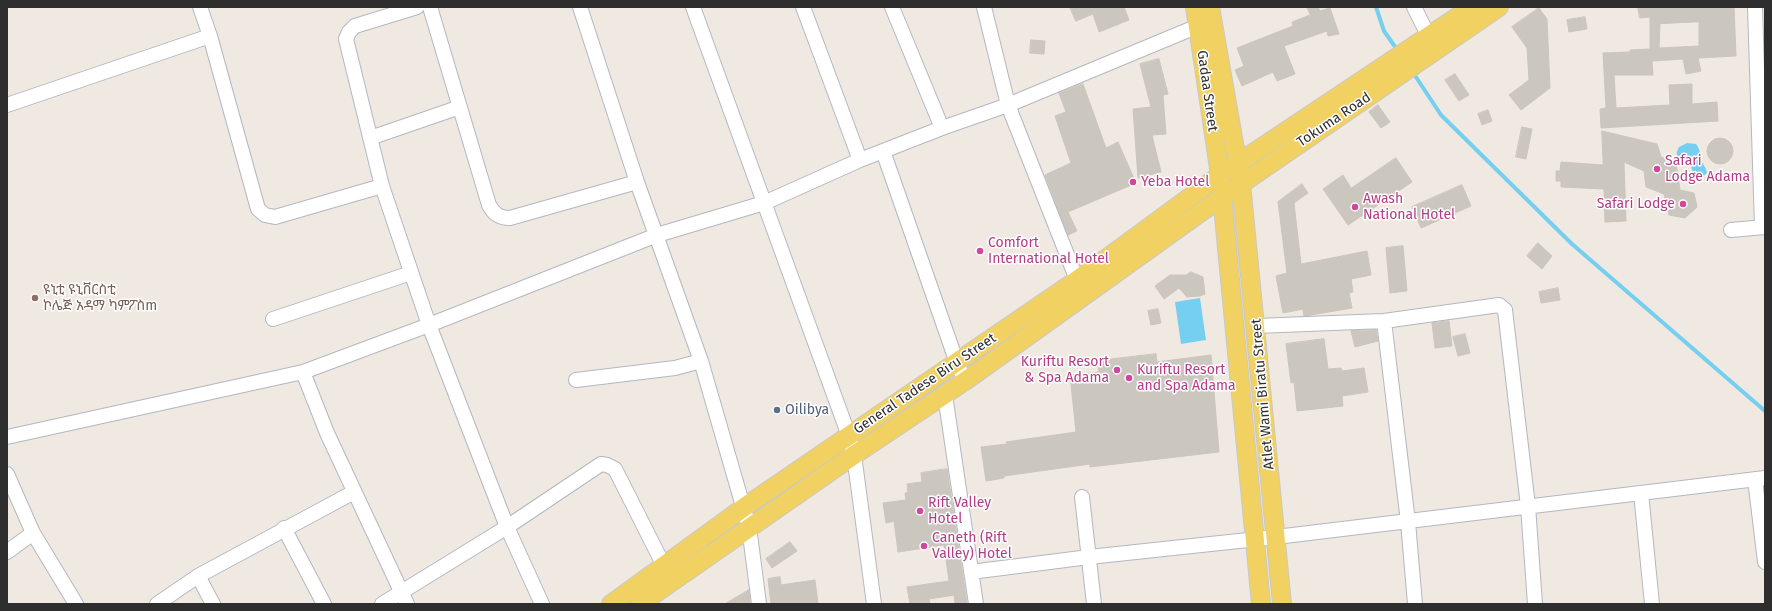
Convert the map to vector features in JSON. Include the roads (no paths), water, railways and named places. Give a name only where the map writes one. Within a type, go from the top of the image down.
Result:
[{"type":"main road","name":"Gadaa Street","points":[[1195,7],[1222,197]]},
{"type":"main road","name":"Atlet Wami Biratu Street","points":[[1210,7],[1242,183],[1282,604]]},
{"type":"main road","points":[[1424,46],[1472,7]]},
{"type":"main road","points":[[1424,46],[1499,7]]},
{"type":"main road","name":"Tokuma Road","points":[[1242,183],[1424,46]]},
{"type":"main road","name":"Tokuma Road","points":[[1238,164],[1366,89]]},
{"type":"main road","name":"General Tadese Biru Street","points":[[611,604],[744,508],[1077,280],[1220,175],[1238,164]]},
{"type":"main road","name":"General Tadese Biru Street","points":[[640,604],[854,455],[945,395],[1242,183]]},
{"type":"main road","name":"Atlet Wami Biratu Street","points":[[1222,197],[1261,604]]},
{"type":"street","points":[[200,7],[210,36],[258,209],[265,215],[275,217],[382,186]]},
{"type":"street","points":[[417,7],[355,26],[349,32],[346,39],[382,186],[428,325],[508,527],[542,604]]},
{"type":"street","points":[[430,7],[489,205],[494,213],[502,218],[510,218],[637,182]]},
{"type":"street","points":[[580,7],[637,182],[702,361],[749,527],[759,604]]},
{"type":"street","points":[[693,7],[849,436],[854,455],[874,604]]},
{"type":"street","points":[[803,7],[860,160]]},
{"type":"street","points":[[892,7],[942,128]]},
{"type":"street","points":[[984,7],[1008,105],[1077,280]]},
{"type":"street","points":[[1414,7],[1424,46]]},
{"type":"street","points":[[1731,230],[1763,227],[1755,7]]},
{"type":"street","points":[[7,437],[303,372],[428,325],[657,235],[764,204],[860,160],[942,128],[1008,105],[1198,26]]},
{"type":"street","points":[[7,105],[210,36]]},
{"type":"street","points":[[370,138],[460,107]]},
{"type":"street","points":[[882,151],[957,363],[965,381]]},
{"type":"street","points":[[274,319],[411,273]]},
{"type":"street","points":[[1256,326],[1384,321],[1499,306],[1505,310],[1528,506],[1535,604]]},
{"type":"street","points":[[1384,321],[1408,522],[1414,604]]},
{"type":"street","points":[[576,380],[675,368],[702,361]]},
{"type":"street","points":[[303,372],[327,433],[404,599]]},
{"type":"street","points":[[945,395],[976,604]]},
{"type":"street","points":[[382,604],[404,599],[601,464],[607,465],[615,470],[664,566]]},
{"type":"street","points":[[7,474],[33,534],[76,604]]},
{"type":"street","points":[[971,572],[1089,557],[1408,522],[1760,478],[1765,562]]},
{"type":"street","points":[[157,604],[198,576],[284,528],[354,492]]},
{"type":"street","points":[[1641,493],[1652,604]]},
{"type":"street","points":[[1082,496],[1094,604]]},
{"type":"street","points":[[284,528],[324,604]]},
{"type":"street","points":[[7,552],[33,534]]},
{"type":"street","points":[[198,576],[213,604]]},
{"type":"water","points":[[1687,143],[1696,144],[1699,148],[1701,160],[1707,173],[1701,178],[1694,176],[1691,166],[1678,157],[1677,151],[1679,147]]},
{"type":"water","points":[[1200,298],[1206,340],[1181,344],[1175,302]]},
{"type":"waterway","points":[[1376,7],[1384,31],[1398,51]]},
{"type":"waterway","points":[[1412,71],[1441,115],[1572,244],[1765,411]]},
{"type":"place","name":"Safari Lodge Adama","points":[[1657,169]]},
{"type":"place","name":"Yeba Hotel","points":[[1133,182]]},
{"type":"place","name":"Safari Lodge","points":[[1683,204]]},
{"type":"place","name":"Awash National Hotel","points":[[1355,207]]},
{"type":"place","name":"Comfort International Hotel","points":[[980,251]]},
{"type":"place","name":"ዩኒቲ ዩኒቨርስቲ ኮሌጅ አዳማ ካምፖስm","points":[[35,298]]},
{"type":"place","name":"Kuriftu Resort & Spa Adama","points":[[1117,370]]},
{"type":"place","name":"Kuriftu Resort and Spa Adama","points":[[1129,378]]},
{"type":"place","name":"Oilibya","points":[[777,410]]},
{"type":"place","name":"Rift Valley Hotel","points":[[920,511]]},
{"type":"place","name":"Caneth (Rift Valley) Hotel","points":[[924,546]]}]
